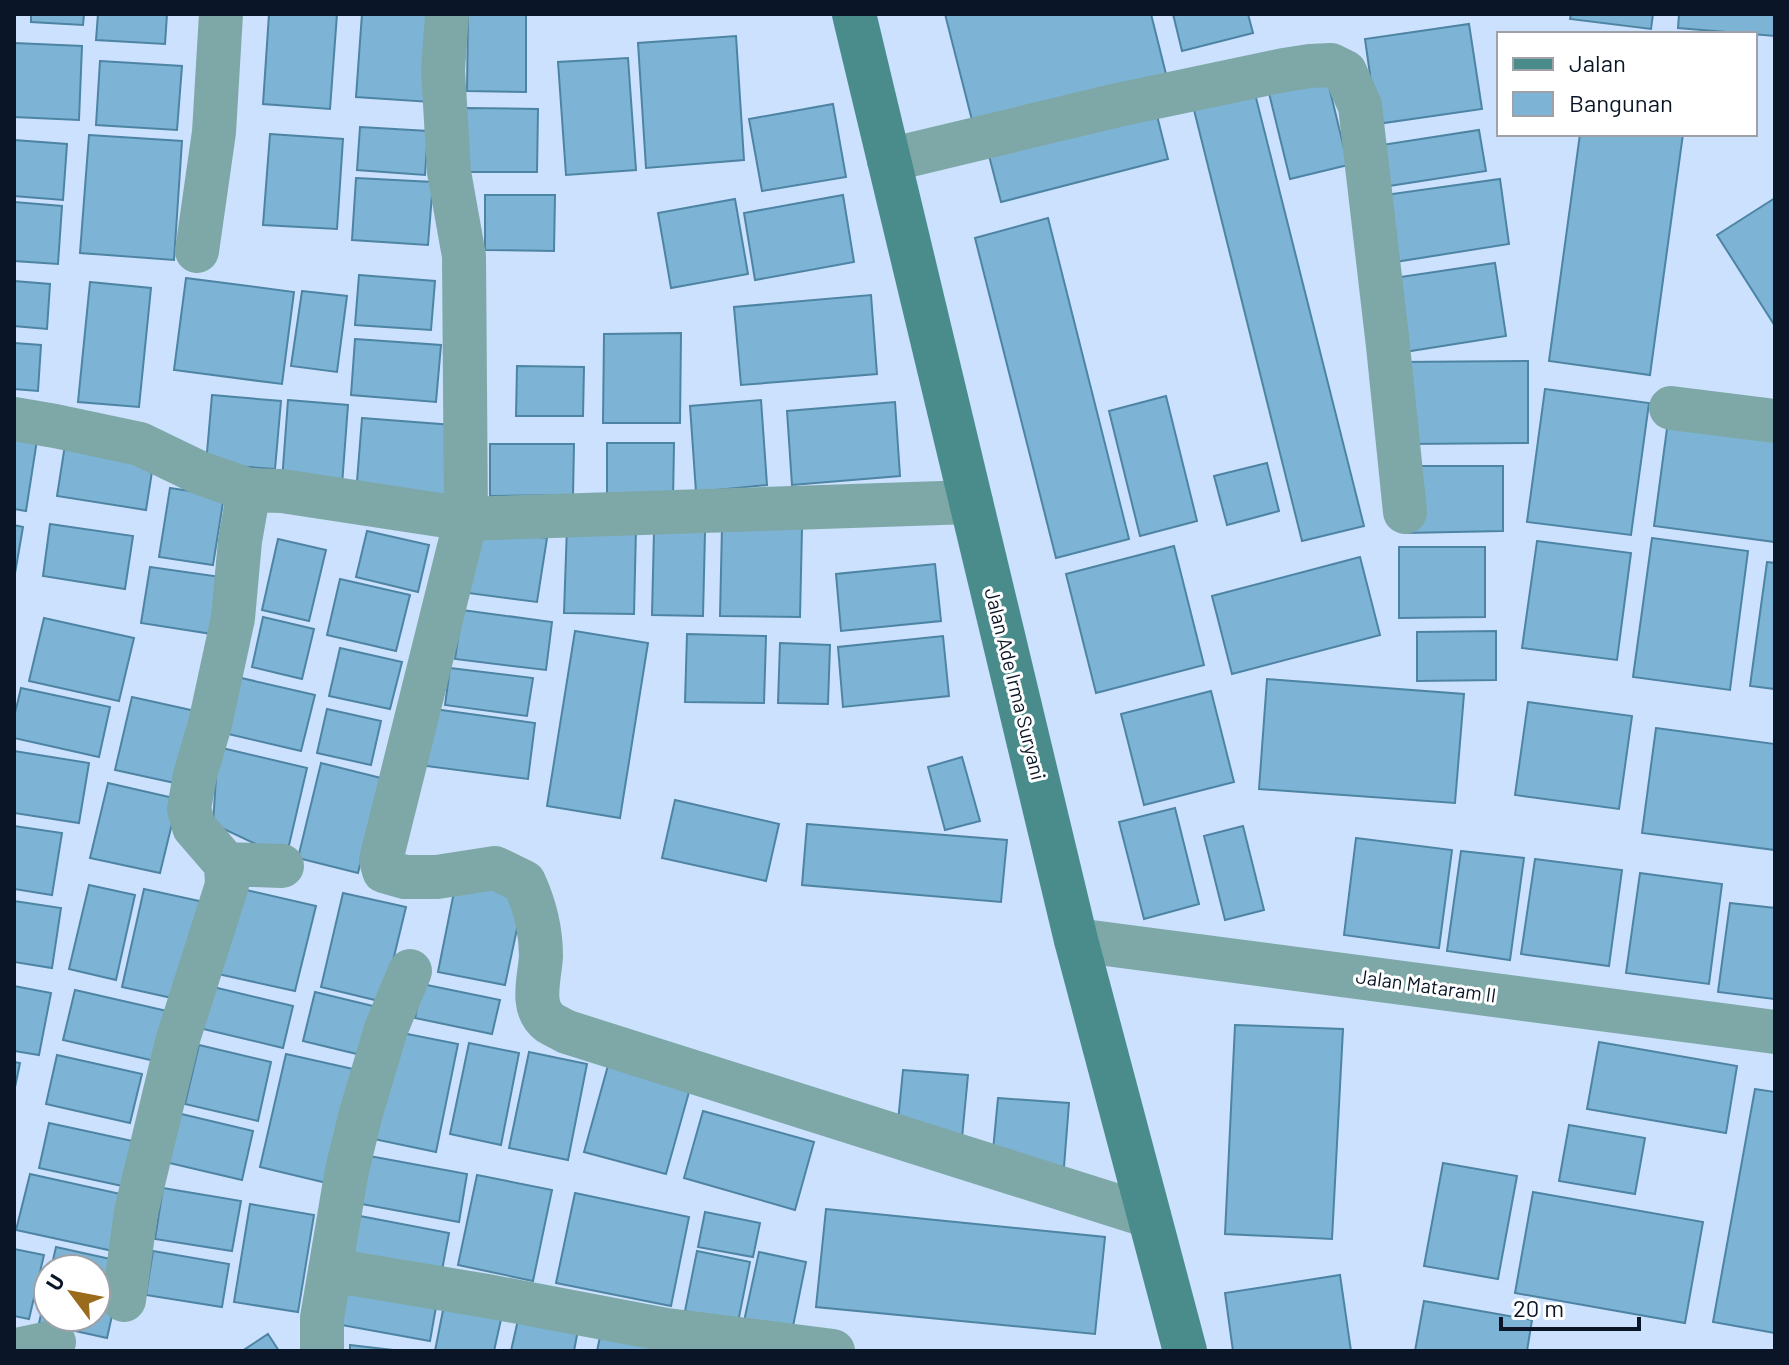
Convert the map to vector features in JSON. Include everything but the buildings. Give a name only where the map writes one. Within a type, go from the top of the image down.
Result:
[{"type":"main road","name":"Jalan Ade Irma Suryani","points":[[854,14],[1076,940],[1185,1351]]},
{"type":"street","points":[[197,251],[214,132],[221,14]]},
{"type":"street","points":[[447,14],[443,70],[449,172],[464,256],[466,519],[381,860],[384,871],[395,876],[418,878],[495,868],[524,882],[538,922],[541,957],[537,981],[538,1003],[546,1021],[567,1032],[1149,1216]]},
{"type":"street","points":[[889,160],[1103,108],[1284,70],[1331,65],[1345,72],[1360,106],[1405,512]]},
{"type":"street","points":[[1671,408],[1775,421]]},
{"type":"street","points":[[14,419],[140,444],[200,473],[249,490],[282,491],[466,519],[971,502]]},
{"type":"street","points":[[124,1300],[136,1212],[177,1042],[227,885],[226,864],[194,827],[189,809],[233,618],[240,541],[249,490]]},
{"type":"street","points":[[226,864],[282,866]]},
{"type":"street","name":"Jalan Mataram II","points":[[1076,940],[1775,1032]]},
{"type":"street","points":[[322,1351],[322,1318],[347,1170],[386,1029],[410,971]]},
{"type":"street","points":[[331,1270],[667,1330],[833,1351]]}]
